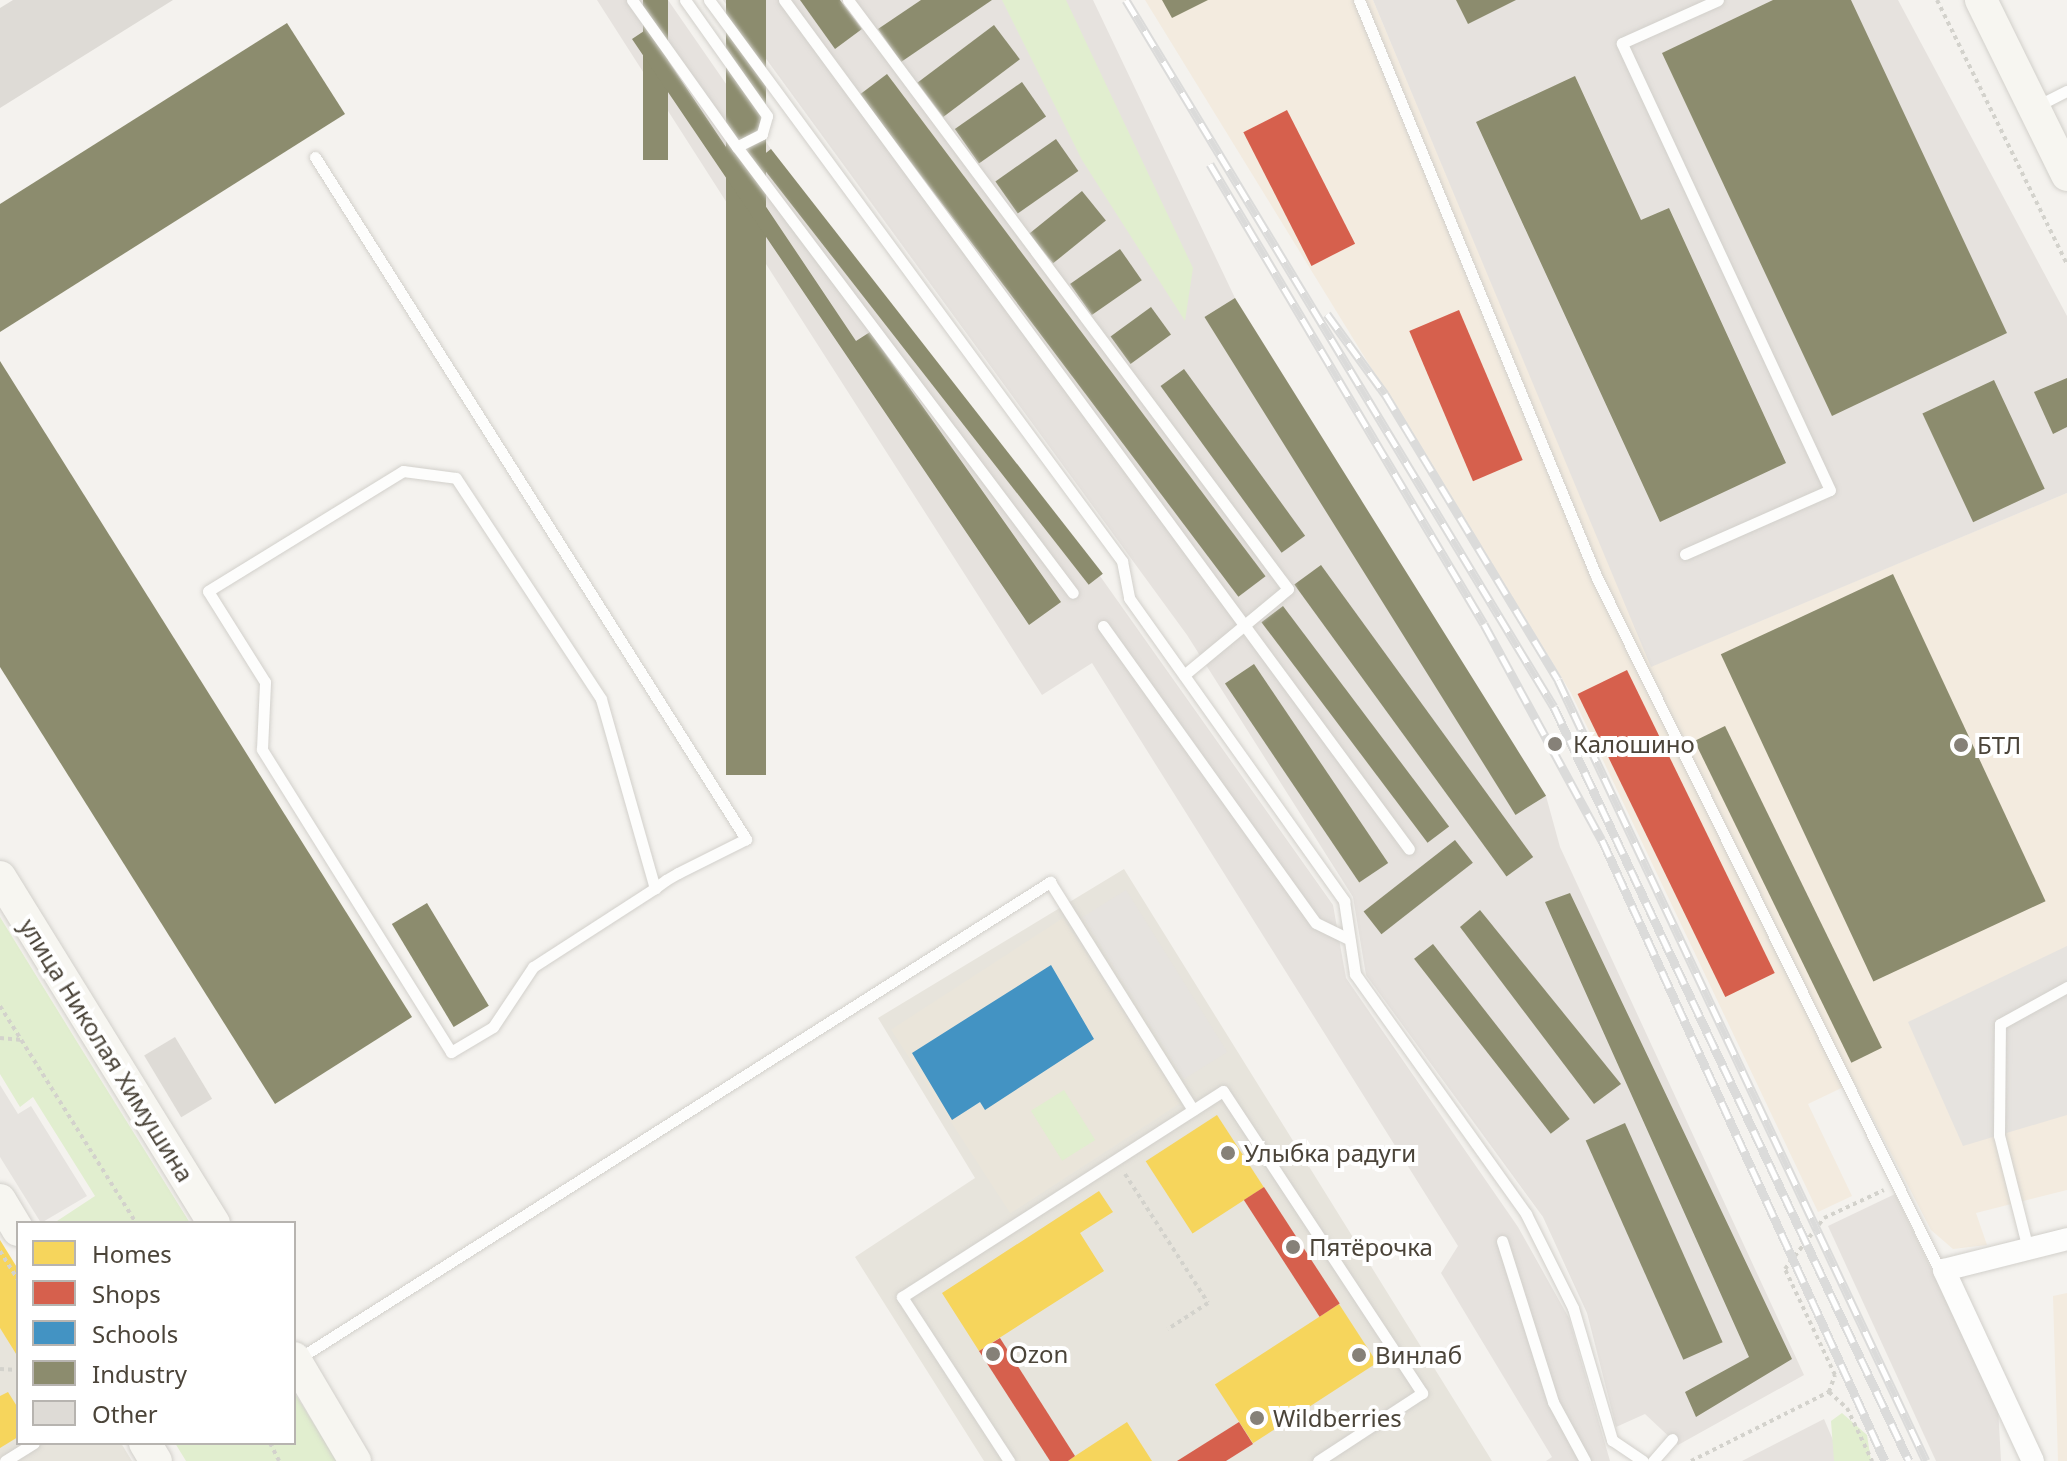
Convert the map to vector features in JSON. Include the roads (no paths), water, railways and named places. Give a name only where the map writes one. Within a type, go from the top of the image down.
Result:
[{"type":"main road","points":[[1981,0],[2067,175]]},
{"type":"main road","name":"улица Николая Химушина","points":[[0,877],[213,1221]]},
{"type":"main road","points":[[0,1200],[16,1227]]},
{"type":"main road","points":[[296,1361],[355,1461]]},
{"type":"street","points":[[2033,1461],[1940,1271],[2067,1239]]},
{"type":"lane","points":[[632,0],[737,147],[1073,593]]},
{"type":"lane","points":[[685,0],[767,116],[762,134],[737,147]]},
{"type":"lane","points":[[709,0],[1122,561],[1129,598],[1344,901],[1355,974],[1526,1214],[1573,1308],[1612,1440],[1643,1461]]},
{"type":"lane","points":[[784,0],[1251,626],[1409,849]]},
{"type":"lane","points":[[848,0],[1288,589],[1251,626],[1184,675]]},
{"type":"lane","points":[[1359,0],[1597,578],[1940,1271]]},
{"type":"lane","points":[[1685,554],[1830,490],[1622,43],[1718,0]]},
{"type":"lane","points":[[2034,108],[2067,91]]},
{"type":"lane","points":[[315,157],[746,839],[655,888],[533,967],[493,1027],[451,1052],[262,749],[265,682],[208,591],[403,471],[456,478],[601,699],[655,888]]},
{"type":"lane","points":[[1103,626],[1316,923],[1349,939]]},
{"type":"lane","points":[[296,1358],[1050,882],[1078,934],[1193,1110]]},
{"type":"lane","points":[[2028,1249],[1999,1135],[2000,1024],[2067,987]]},
{"type":"lane","points":[[1009,1461],[902,1297],[1223,1091],[1422,1393],[1318,1461]]},
{"type":"lane","points":[[1502,1241],[1553,1402],[1585,1461]]},
{"type":"lane","points":[[1653,1461],[1672,1439]]},
{"type":"lane","points":[[5,1461],[31,1445]]},
{"type":"railway","points":[[1126,0],[1554,707],[1909,1461]]},
{"type":"railway","points":[[1210,164],[1484,624],[1602,840],[1885,1461]]},
{"type":"railway","points":[[1327,314],[1385,394],[1558,680],[1926,1461]]},
{"type":"place","name":"Калошино","points":[[1555,744]]},
{"type":"place","name":"БТЛ","points":[[1961,745]]},
{"type":"place","name":"Улыбка радуги","points":[[1228,1153]]},
{"type":"place","name":"Пятёрочка","points":[[1293,1247]]},
{"type":"place","name":"Ozon","points":[[993,1354]]},
{"type":"place","name":"Винлаб","points":[[1359,1355]]},
{"type":"place","name":"Wildberries","points":[[1257,1418]]}]
